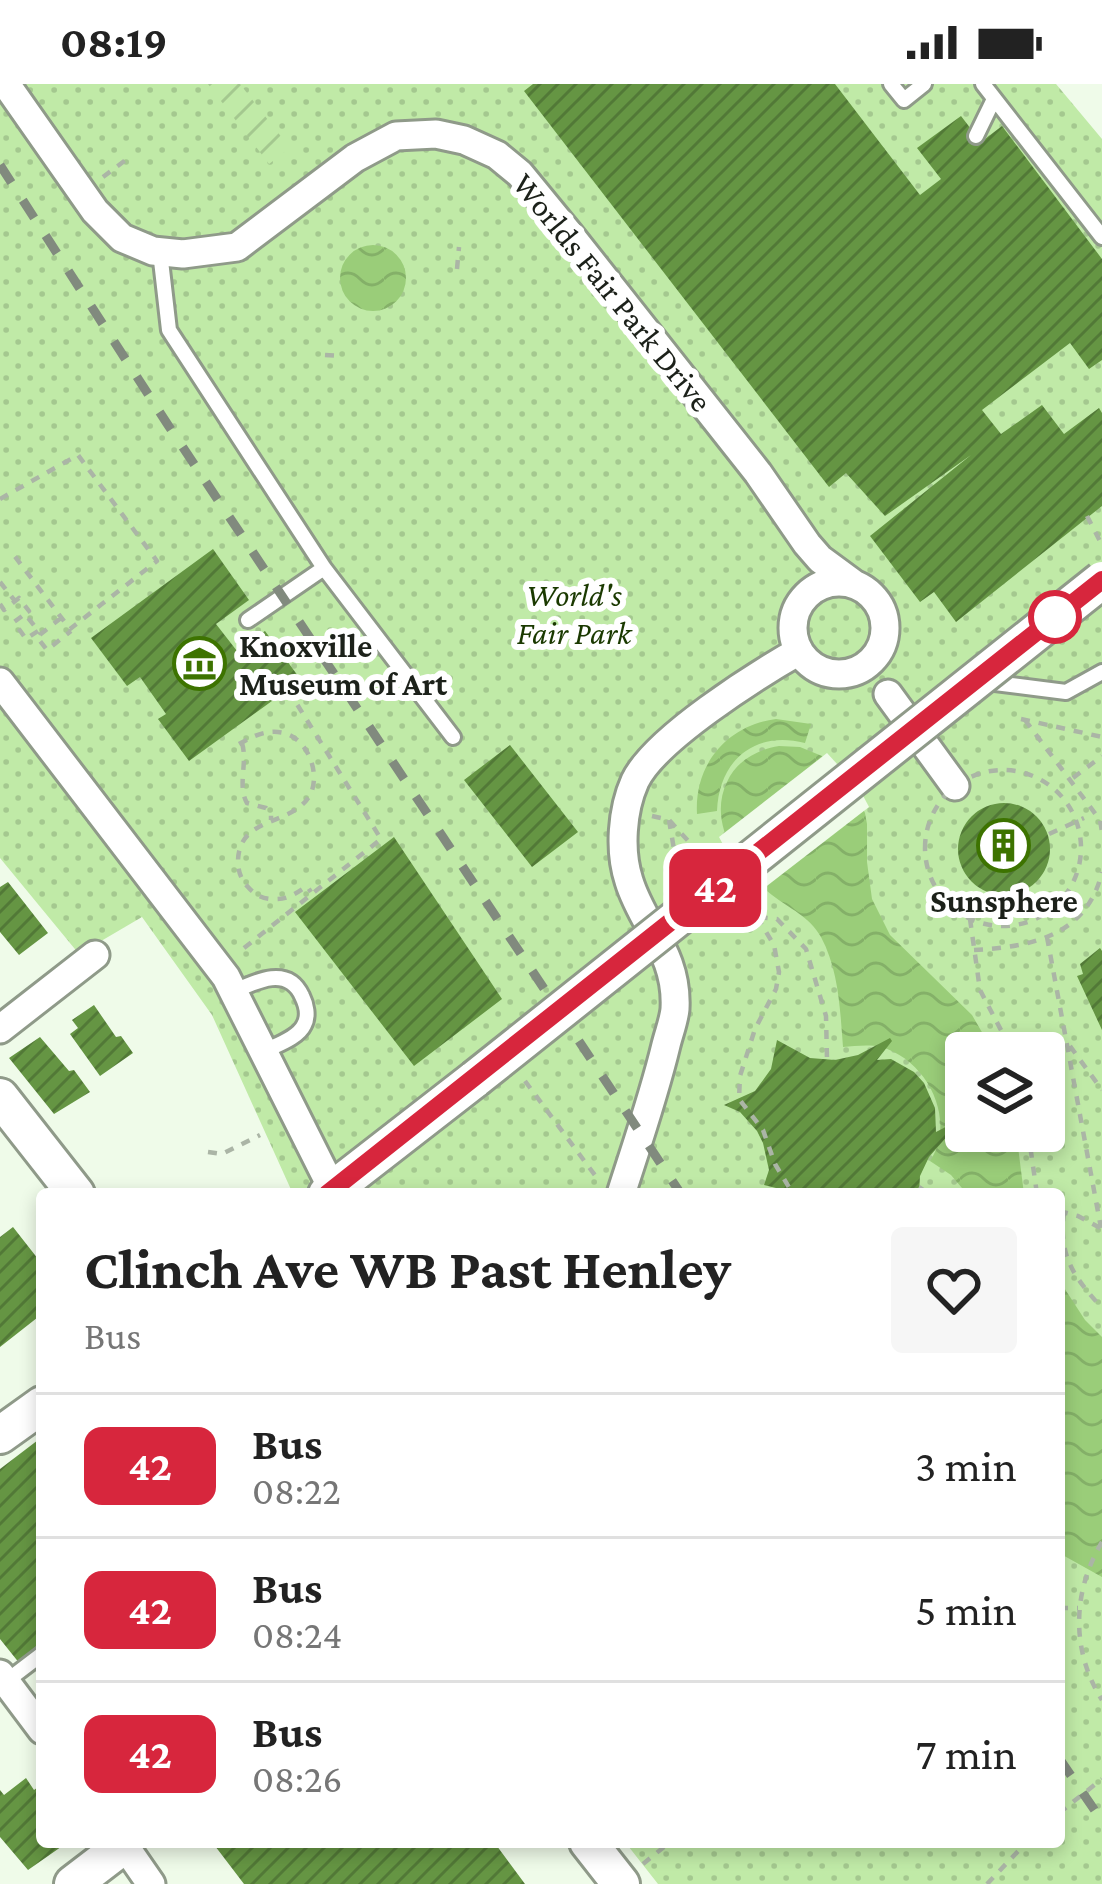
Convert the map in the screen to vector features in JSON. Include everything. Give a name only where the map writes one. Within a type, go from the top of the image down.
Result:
[{"type":"street","points":[[6,84],[94,211],[122,238],[160,252]]},
{"type":"street","name":"Worlds Fair Park Drive","points":[[160,252],[237,247],[356,158],[396,136],[436,134],[497,154],[520,174],[758,473],[820,560],[854,584]]},
{"type":"street","points":[[789,518],[801,565],[794,615],[792,631],[804,659],[831,674],[846,674],[873,658],[885,631],[884,616],[868,591],[839,581],[811,590],[794,615]]},
{"type":"street","points":[[337,1188],[1102,580]]},
{"type":"street","points":[[610,1188],[660,1070],[675,1010],[665,952],[629,881],[625,811],[636,778],[658,752],[699,718],[799,651]]},
{"type":"street","points":[[0,682],[226,977],[329,1188]]},
{"type":"street","points":[[887,694],[955,786]]},
{"type":"street","points":[[0,1029],[95,955]]},
{"type":"street","points":[[0,1097],[71,1188]]},
{"type":"street","points":[[0,1436],[36,1409]]},
{"type":"street","points":[[2,1680],[36,1720]]},
{"type":"street","points":[[73,1884],[118,1848]]},
{"type":"street","points":[[127,1848],[151,1884]]},
{"type":"street","points":[[596,1848],[632,1874]]},
{"type":"lane","points":[[891,84],[904,100],[924,84]]},
{"type":"lane","points":[[983,84],[1102,237]]},
{"type":"lane","points":[[976,136],[994,99]]},
{"type":"lane","points":[[160,252],[169,330],[324,568],[453,737]]},
{"type":"lane","points":[[248,620],[324,568]]},
{"type":"lane","points":[[976,680],[1066,692],[1102,672]]},
{"type":"lane","points":[[233,992],[278,976],[293,982],[301,993],[307,1012],[304,1026],[263,1052]]},
{"type":"lane","points":[[2,1680],[36,1658]]},
{"type":"path","points":[[98,180],[127,159]]},
{"type":"path","points":[[457,269],[459,247]]},
{"type":"path","points":[[326,355],[342,356]]},
{"type":"path","points":[[0,499],[78,455],[157,561],[47,650],[25,614]]},
{"type":"path","points":[[1087,516],[1102,545]]},
{"type":"path","points":[[13,554],[70,629]]},
{"type":"path","points":[[0,582],[17,619]]},
{"type":"path","points":[[0,604],[4,610],[19,598],[29,611],[14,622],[26,639],[61,618]]},
{"type":"path","points":[[244,948],[381,839],[290,693]]},
{"type":"path","points":[[1102,737],[1023,720],[1100,820],[1102,832]]},
{"type":"path","points":[[271,820],[266,808],[247,803],[242,795],[246,755],[241,744],[266,732],[283,733],[304,747],[314,774],[313,789],[296,811],[258,826],[242,844],[238,869],[250,890],[263,898],[286,900],[307,886],[312,893]]},
{"type":"path","points":[[1071,779],[1102,757]]},
{"type":"path","points":[[992,770],[1031,774],[1051,785],[1078,822],[1080,867],[1071,889],[1056,907],[1015,926],[970,919],[952,908],[930,876],[925,857],[931,817],[941,800],[972,775],[992,770]]},
{"type":"path","points":[[1049,834],[1095,814]]},
{"type":"path","points":[[669,820],[713,868]]},
{"type":"path","points":[[974,950],[1020,946],[1060,933],[1083,911],[1099,887],[1102,872]]},
{"type":"path","points":[[742,901],[775,945],[778,972],[776,989],[755,1029],[740,1076],[739,1100],[763,1130],[790,1188]]},
{"type":"path","points":[[757,917],[777,920],[806,950],[826,1016],[827,1059]]},
{"type":"path","points":[[970,919],[980,990],[1002,1032]]},
{"type":"path","points":[[1047,937],[1101,1228]]},
{"type":"path","points":[[1066,1042],[1102,1090]]},
{"type":"path","points":[[519,1073],[610,1188]]},
{"type":"path","points":[[208,1152],[222,1154],[260,1135]]},
{"type":"path","points":[[1031,1152],[1036,1188]]},
{"type":"path","points":[[1065,1212],[1101,1228]]},
{"type":"path","points":[[1065,1252],[1102,1308]]},
{"type":"path","points":[[1102,1542],[1087,1572],[1078,1608],[1082,1650],[1102,1700]]},
{"type":"path","points":[[1065,1608],[1078,1608]]},
{"type":"path","points":[[1065,1808],[1102,1779]]},
{"type":"path","points":[[632,1874],[663,1848]]},
{"type":"path","points":[[986,1884],[1019,1848]]},
{"type":"green space","name":"World's Fair Park","points":[[0,84],[1056,84],[1102,139],[1102,1884],[658,1884],[630,1848],[1065,1848],[1065,1188],[290,1188],[212,1015],[142,917],[79,954],[0,858]]},
{"type":"green space","points":[[208,84],[240,84],[290,148],[269,164]]},
{"type":"water","points":[[373,245],[396,255],[406,278],[396,301],[373,311],[350,301],[340,278],[350,255]]},
{"type":"water","points":[[776,719],[811,724],[805,743],[770,741],[743,753],[725,777],[717,811],[697,814],[701,779],[717,750],[743,729]]},
{"type":"water","points":[[779,746],[800,747],[822,756],[854,791],[867,824],[872,899],[890,935],[972,1015],[982,1032],[945,1032],[945,1152],[1019,1152],[1023,1188],[962,1188],[930,1161],[938,1145],[939,1111],[924,1078],[898,1054],[881,1047],[843,1047],[835,977],[821,937],[748,872],[724,829],[722,798],[727,782],[749,757]]},
{"type":"water","points":[[1065,1289],[1102,1337],[1102,1577],[1065,1556]]},
{"type":"pier","points":[[827,753],[859,788],[869,807],[759,892],[733,863],[719,837]]},
{"type":"building","points":[[533,84],[835,84],[920,195],[941,179],[917,148],[961,116],[981,142],[1002,126],[1102,259],[1102,360],[1089,369],[1070,343],[982,410],[1001,434],[1042,405],[1064,434],[1099,408],[1102,506],[956,622],[934,592],[920,602],[870,536],[971,455],[885,516],[846,473],[829,487],[524,91]]},
{"type":"building","name":"Knoxville Museum of Art","points":[[213,549],[249,600],[216,624],[237,651],[265,631],[301,680],[189,761],[158,719],[166,714],[140,677],[127,686],[91,638]]},
{"type":"building","points":[[510,745],[578,832],[532,867],[464,780]]},
{"type":"building","name":"Sunsphere","points":[[1004,803],[1022,806],[1037,816],[1047,831],[1047,867],[1037,882],[1022,892],[1004,895],[986,892],[971,882],[961,867],[958,849],[961,831],[971,816],[986,806]]},
{"type":"building","points":[[394,837],[502,999],[414,1066],[295,912]]},
{"type":"building","points":[[8,882],[48,933],[19,955],[0,932],[0,887]]},
{"type":"building","points":[[1100,948],[1102,1030],[1077,976],[1083,974],[1080,964]]},
{"type":"building","points":[[94,1005],[133,1053],[100,1076],[70,1034],[78,1028],[72,1020]]},
{"type":"building","points":[[40,1037],[90,1092],[54,1114],[9,1058]]},
{"type":"building","points":[[890,1038],[877,1060],[891,1059],[924,1083],[935,1108],[936,1132],[945,1127],[945,1139],[929,1157],[919,1188],[764,1185],[769,1170],[757,1131],[740,1112],[724,1105],[755,1091],[771,1069],[777,1040],[810,1058],[858,1055]]},
{"type":"building","points":[[13,1227],[36,1256],[36,1319],[0,1347],[0,1237]]},
{"type":"building","points":[[36,1442],[36,1652],[20,1664],[0,1639],[0,1469]]},
{"type":"building","points":[[26,1778],[36,1788],[36,1848],[59,1848],[28,1870],[0,1837],[0,1790],[4,1795]]},
{"type":"building","points":[[217,1848],[498,1848],[525,1884],[244,1884]]},
{"type":"railway","points":[[0,165],[677,1188]]},
{"type":"railway","points":[[1065,1767],[1102,1821]]},
{"type":"bus line","name":"42","points":[[335,1188],[1102,580]]},
{"type":"place","name":"Knoxville Museum of Art","points":[[200,664]]},
{"type":"place","name":"Sunsphere","points":[[1004,846]]}]
